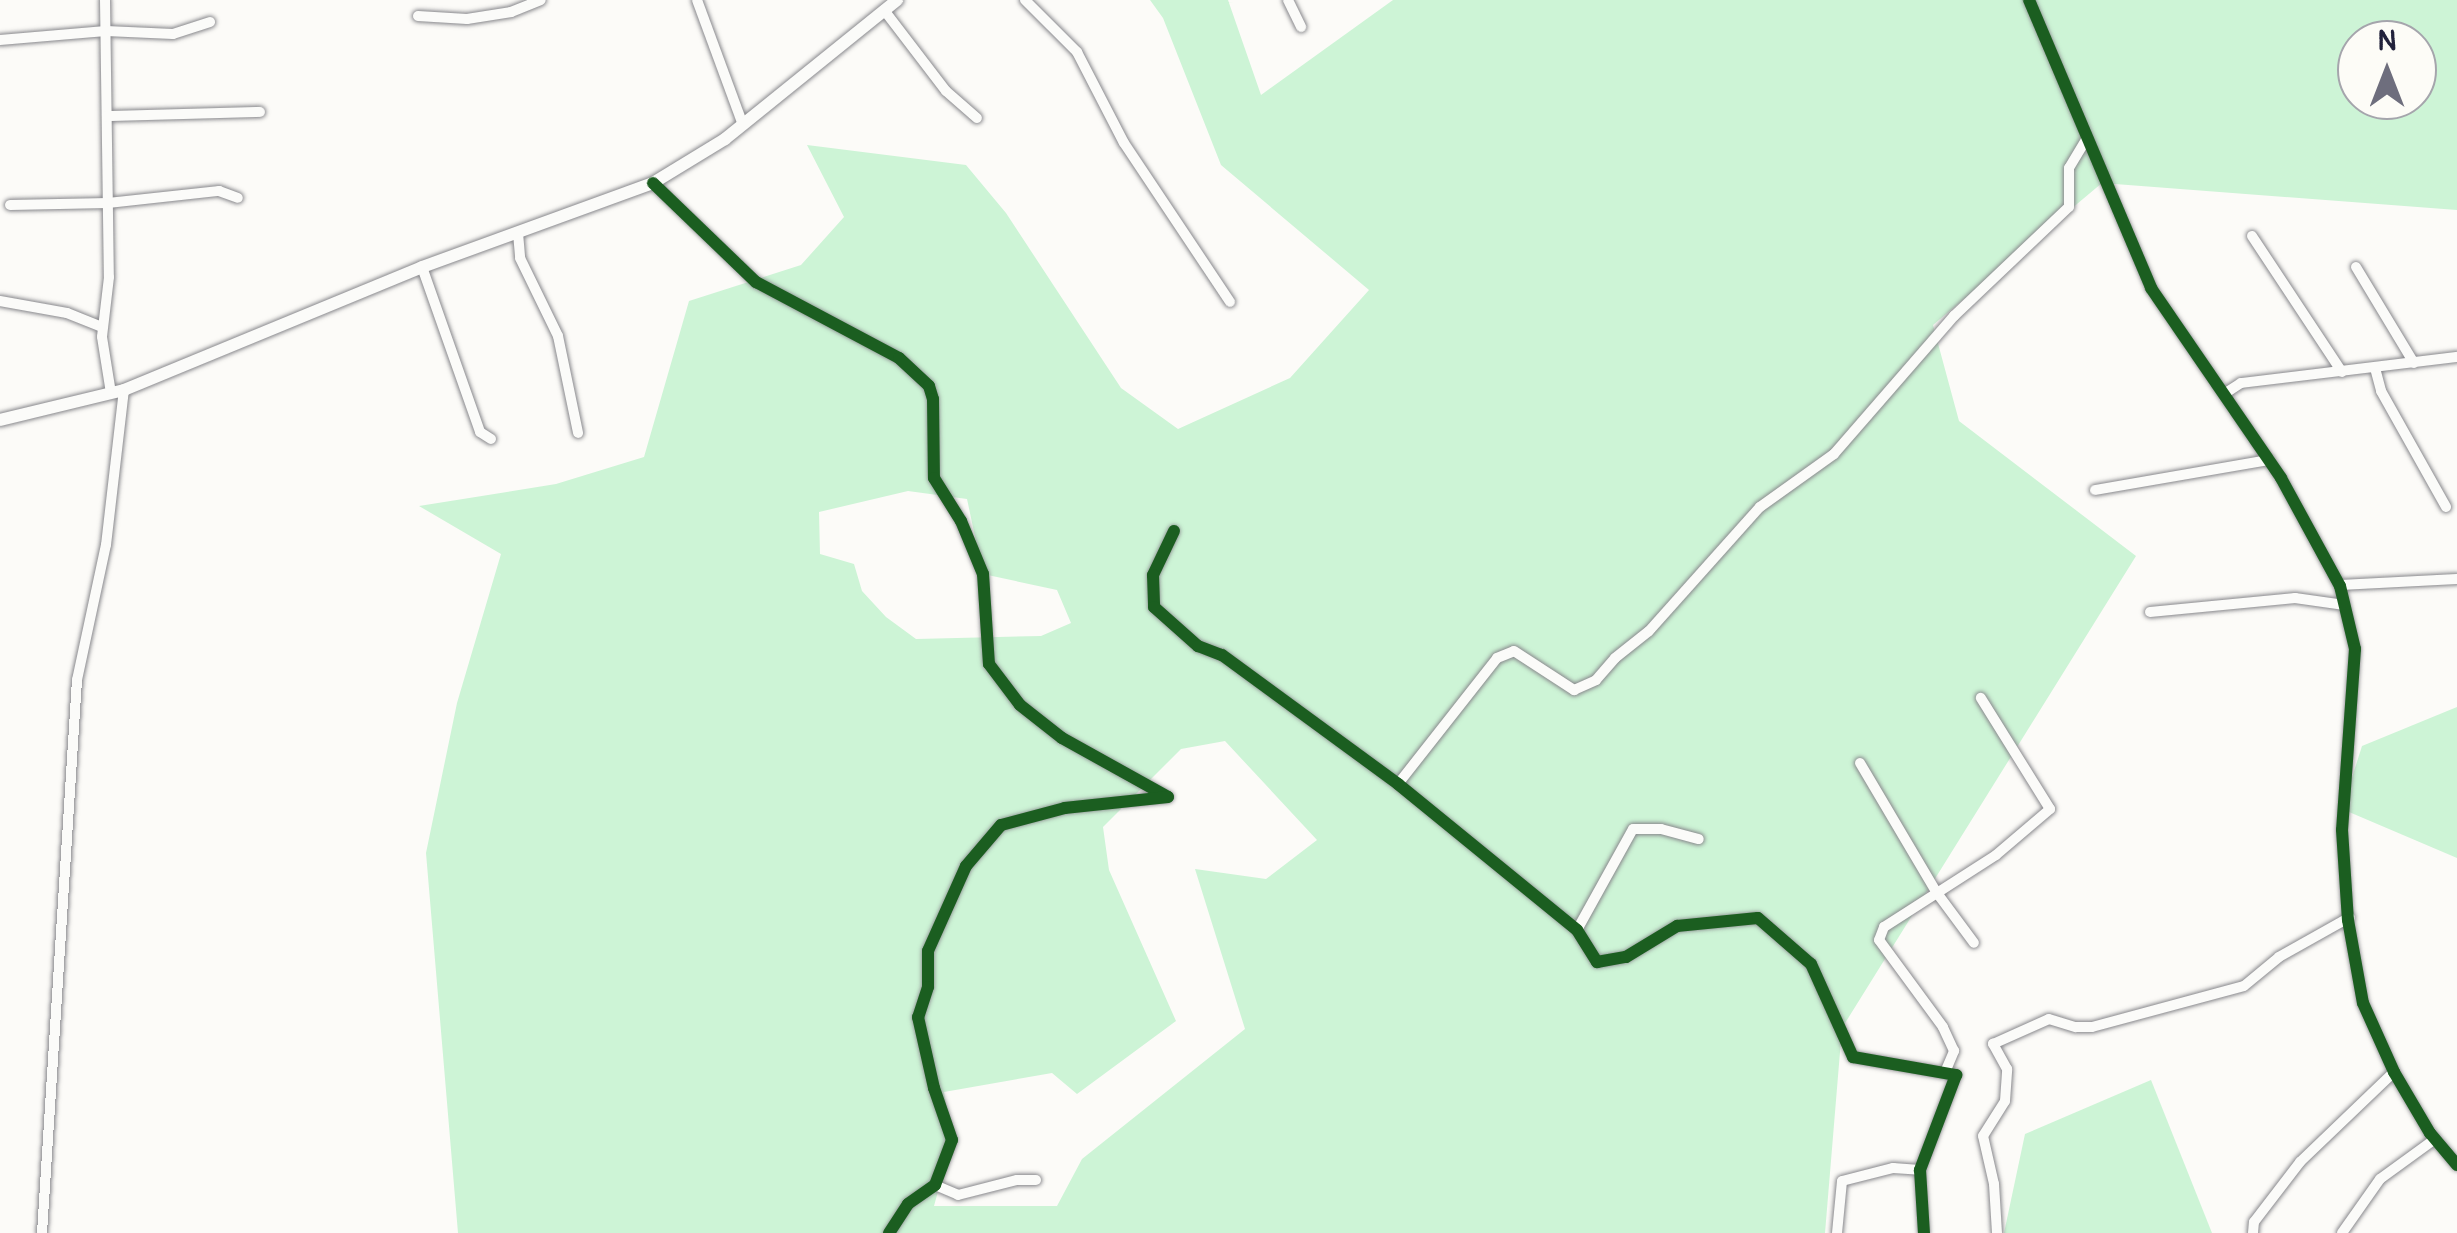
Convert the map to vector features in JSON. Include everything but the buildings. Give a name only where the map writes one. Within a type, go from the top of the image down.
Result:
[{"type":"street","points":[[42,1233],[77,680],[106,545],[118,392],[102,327],[108,277],[105,0]]},
{"type":"street","points":[[418,16],[467,19],[511,12],[541,0]]},
{"type":"street","points":[[697,0],[743,125]]},
{"type":"street","points":[[0,420],[118,392],[422,267],[653,183],[743,125],[897,0]]},
{"type":"street","points":[[1024,0],[1077,52],[1124,143],[1230,302]]},
{"type":"street","points":[[1288,0],[1301,27]]},
{"type":"street","points":[[2029,0],[2151,288],[2269,460],[2340,585],[2355,648],[2342,830],[2349,918],[2363,1003],[2394,1072],[2434,1139],[2457,1165]]},
{"type":"street","points":[[884,10],[946,91],[977,118]]},
{"type":"street","points":[[0,40],[106,31],[173,34],[210,22]]},
{"type":"street","points":[[107,116],[260,112]]},
{"type":"street","points":[[1398,784],[1497,658],[1514,652],[1574,690],[1596,680],[1615,658],[1649,631],[1760,507],[1834,454],[1954,316],[2069,207],[2069,168],[2087,138]]},
{"type":"street","points":[[653,183],[756,282],[899,358],[929,386],[933,398],[934,478],[961,521],[982,574],[989,664],[1020,704],[1062,738],[1168,797],[1065,808],[1001,825],[966,866],[928,952],[928,988],[918,1017],[934,1088],[952,1140],[935,1185],[908,1204],[889,1233]]},
{"type":"street","points":[[10,205],[108,203],[219,191],[238,198]]},
{"type":"street","points":[[518,233],[520,258],[558,336],[578,433]]},
{"type":"street","points":[[2252,236],[2342,372]]},
{"type":"street","points":[[2356,266],[2414,363]]},
{"type":"street","points":[[422,267],[480,432],[491,439]]},
{"type":"street","points":[[0,301],[68,313],[102,327]]},
{"type":"street","points":[[2224,394],[2241,383],[2457,357]]},
{"type":"street","points":[[2375,368],[2382,391],[2446,507]]},
{"type":"street","points":[[2095,490],[2269,460]]},
{"type":"street","points":[[1174,531],[1153,575],[1154,607],[1198,646],[1222,655],[1398,784],[1576,930],[1597,962],[1626,957],[1677,926],[1758,918],[1811,964],[1853,1057],[1946,1070],[1956,1075],[1920,1170],[1924,1233]]},
{"type":"street","points":[[2340,585],[2457,579]]},
{"type":"street","points":[[2150,612],[2295,598],[2344,605]]},
{"type":"street","points":[[1946,1070],[1954,1051],[1943,1027],[1879,940],[1884,926],[1996,854],[2050,809],[1981,698]]},
{"type":"street","points":[[1860,763],[1937,893],[1974,943]]},
{"type":"street","points":[[1576,930],[1633,829],[1662,829],[1699,839]]},
{"type":"street","points":[[1997,1233],[1994,1184],[1983,1136],[2005,1101],[2006,1068],[1993,1044],[2050,1019],[2076,1028],[2092,1027],[2244,986],[2279,958],[2349,918]]},
{"type":"street","points":[[2253,1233],[2254,1222],[2300,1162],[2394,1072]]},
{"type":"street","points":[[2342,1233],[2380,1179],[2434,1139]]},
{"type":"street","points":[[1837,1233],[1842,1180],[1894,1168],[1920,1170]]},
{"type":"street","points":[[935,1185],[958,1196],[1017,1180],[1036,1180]]},
{"type":"green space","points":[[1150,0],[1228,0],[1261,95],[1393,0],[2457,0],[2457,210],[2102,183],[1933,325],[1959,421],[2136,556],[1842,1028],[1825,1233],[458,1233],[426,853],[457,703],[501,554],[419,506],[556,484],[644,457],[689,301],[801,265],[844,217],[807,145],[966,165],[1006,213],[1121,388],[1178,429],[1290,378],[1369,290],[1221,165],[1163,18]],"holes":[[[908,491],[967,499],[983,574],[1057,590],[1071,623],[1041,636],[916,639],[886,617],[862,591],[854,564],[820,554],[819,512]],[[1225,741],[1317,840],[1266,879],[1195,869],[1245,1029],[1082,1159],[1057,1206],[934,1206],[952,1140],[944,1092],[1052,1073],[1077,1094],[1176,1021],[1109,870],[1103,827],[1181,749]]]},
{"type":"green space","points":[[2457,707],[2457,858],[2342,809],[2362,746]]},
{"type":"green space","points":[[2151,1080],[2212,1233],[2004,1233],[2025,1134]]},
{"type":"cycle path","points":[[2029,0],[2151,288],[2281,478],[2340,586],[2355,649],[2342,830],[2348,920],[2363,1003],[2394,1072],[2430,1133],[2457,1165]]},
{"type":"cycle path","points":[[653,183],[756,282],[899,358],[929,386],[933,399],[934,478],[961,521],[983,574],[989,664],[1020,705],[1062,738],[1168,797],[1065,808],[1001,825],[966,866],[928,951],[928,987],[918,1017],[934,1088],[952,1140],[935,1185],[908,1204],[889,1233]]},
{"type":"cycle path","points":[[1174,531],[1153,575],[1154,607],[1198,646],[1222,655],[1398,784],[1577,930],[1597,962],[1626,957],[1677,926],[1758,918],[1811,964],[1853,1057],[1956,1075],[1920,1170],[1924,1233]]}]
